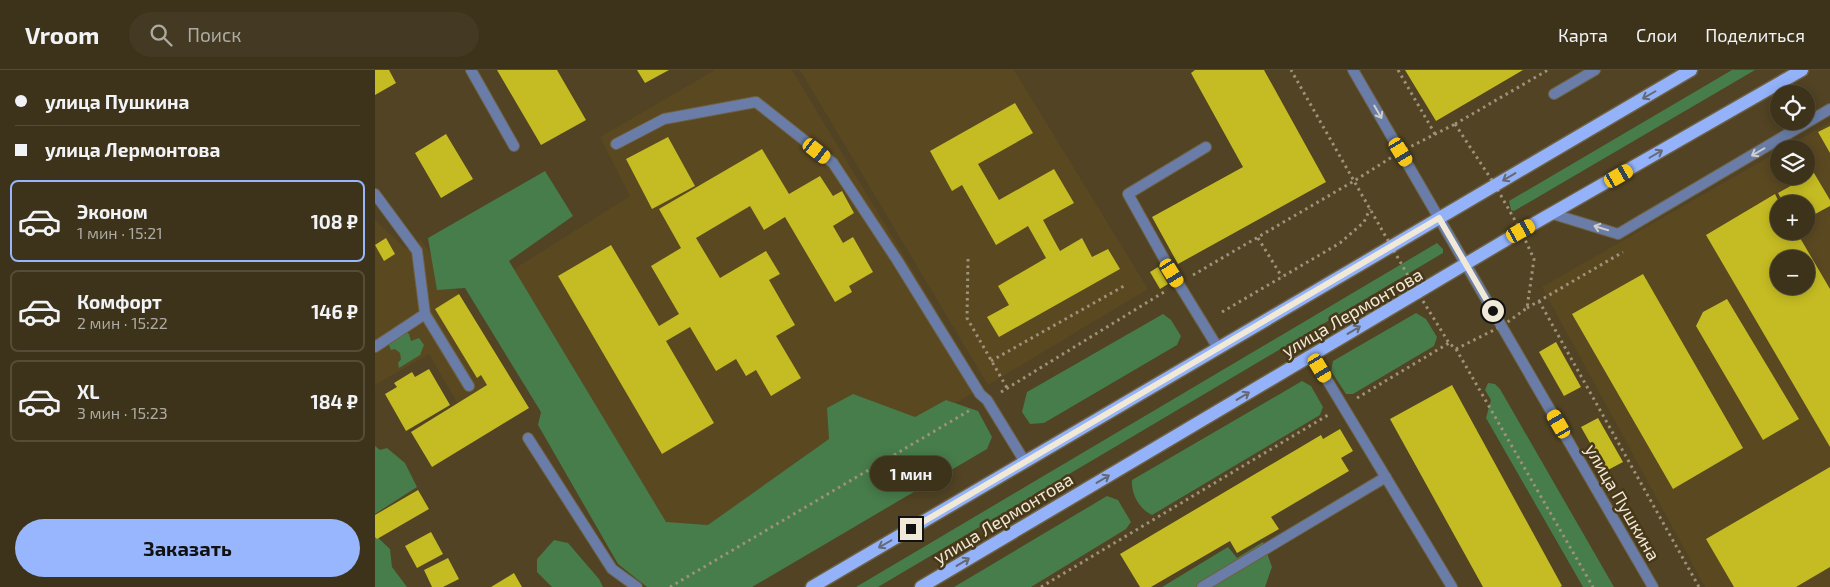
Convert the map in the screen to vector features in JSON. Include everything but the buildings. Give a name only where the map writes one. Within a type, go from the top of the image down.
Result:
[{"type":"main road","name":"улица Лермонтова","points":[[812,587],[1691,70]]},
{"type":"main road","name":"улица Лермонтова","points":[[921,587],[1466,264],[1802,70]]},
{"type":"street","points":[[471,70],[514,146]]},
{"type":"street","name":"улица Пушкина","points":[[1353,70],[1653,587]]},
{"type":"street","points":[[1555,94],[1595,70]]},
{"type":"street","points":[[616,144],[664,119],[756,102],[833,163],[897,260],[979,394],[987,400],[1025,462]]},
{"type":"street","points":[[1553,214],[1618,234],[1830,109]]},
{"type":"street","points":[[1206,146],[1128,194],[1218,348]]},
{"type":"street","points":[[375,194],[417,251],[425,314],[469,386]]},
{"type":"street","points":[[375,347],[425,314]]},
{"type":"street","points":[[1312,355],[1452,587]]},
{"type":"street","points":[[528,438],[611,569],[637,587]]},
{"type":"street","points":[[1202,587],[1386,477]]},
{"type":"path","points":[[670,587],[1354,181],[1291,70]]},
{"type":"path","points":[[1398,70],[1435,134]]},
{"type":"path","points":[[1455,124],[1548,70]]},
{"type":"path","points":[[1223,312],[1340,243],[1364,222],[1370,208]]},
{"type":"path","points":[[1258,238],[1282,277]]},
{"type":"path","points":[[968,259],[967,318],[1007,388]]},
{"type":"path","points":[[991,360],[1124,286]]},
{"type":"path","points":[[1539,301],[1699,587]]},
{"type":"path","points":[[1041,587],[1449,343]]},
{"type":"path","points":[[1456,349],[1593,587]]},
{"type":"shaded area","points":[[715,70],[792,70],[983,387],[663,574],[490,284],[630,196],[600,137]]},
{"type":"shaded area","points":[[800,70],[1014,70],[1148,289],[988,385]]},
{"type":"shaded area","points":[[1830,122],[1830,587],[1705,587],[1542,287],[1770,156],[1770,185],[1815,185],[1815,140],[1799,140]]},
{"type":"shaded area","points":[[375,220],[406,249],[421,240],[459,294],[508,373],[458,404],[429,354],[375,385]]},
{"type":"green space","points":[[1732,70],[1755,70],[1514,211],[1511,210],[1509,201]]},
{"type":"green space","points":[[545,171],[573,216],[509,261],[666,522],[708,525],[829,439],[827,408],[853,394],[915,417],[946,400],[978,411],[992,437],[987,449],[752,587],[647,587],[618,564],[538,425],[541,412],[465,288],[437,290],[428,238]]},
{"type":"green space","points":[[1437,243],[1443,249],[1443,253],[878,587],[856,587]]},
{"type":"green space","points":[[1416,313],[1426,319],[1437,337],[1434,346],[1353,394],[1346,394],[1331,371],[1333,361]]},
{"type":"green space","points":[[1163,314],[1171,320],[1181,336],[1177,345],[1044,423],[1030,424],[1022,412],[1027,392]]},
{"type":"green space","points":[[404,330],[409,334],[411,341],[419,338],[424,345],[420,355],[399,368],[400,353],[395,349],[391,350],[389,345],[390,340]]},
{"type":"green space","points":[[1302,381],[1311,386],[1323,407],[1320,415],[1152,515],[1143,509],[1133,491],[1132,480]]},
{"type":"green space","points":[[1488,383],[1495,384],[1500,389],[1614,587],[1583,587],[1486,418],[1491,400],[1485,390]]},
{"type":"green space","points":[[375,446],[380,450],[387,448],[405,463],[417,487],[375,514]]},
{"type":"green space","points":[[1107,496],[1118,500],[1131,522],[1126,529],[1031,587],[954,587]]},
{"type":"green space","points":[[375,535],[390,549],[392,567],[407,587],[375,587]]},
{"type":"green space","points":[[554,540],[568,543],[599,579],[603,587],[552,587],[537,572],[537,559]]},
{"type":"green space","points":[[1263,542],[1272,567],[1265,587],[1162,587],[1228,547],[1237,558]]},
{"type":"route","points":[[911,529],[1439,218],[1493,311]]}]
